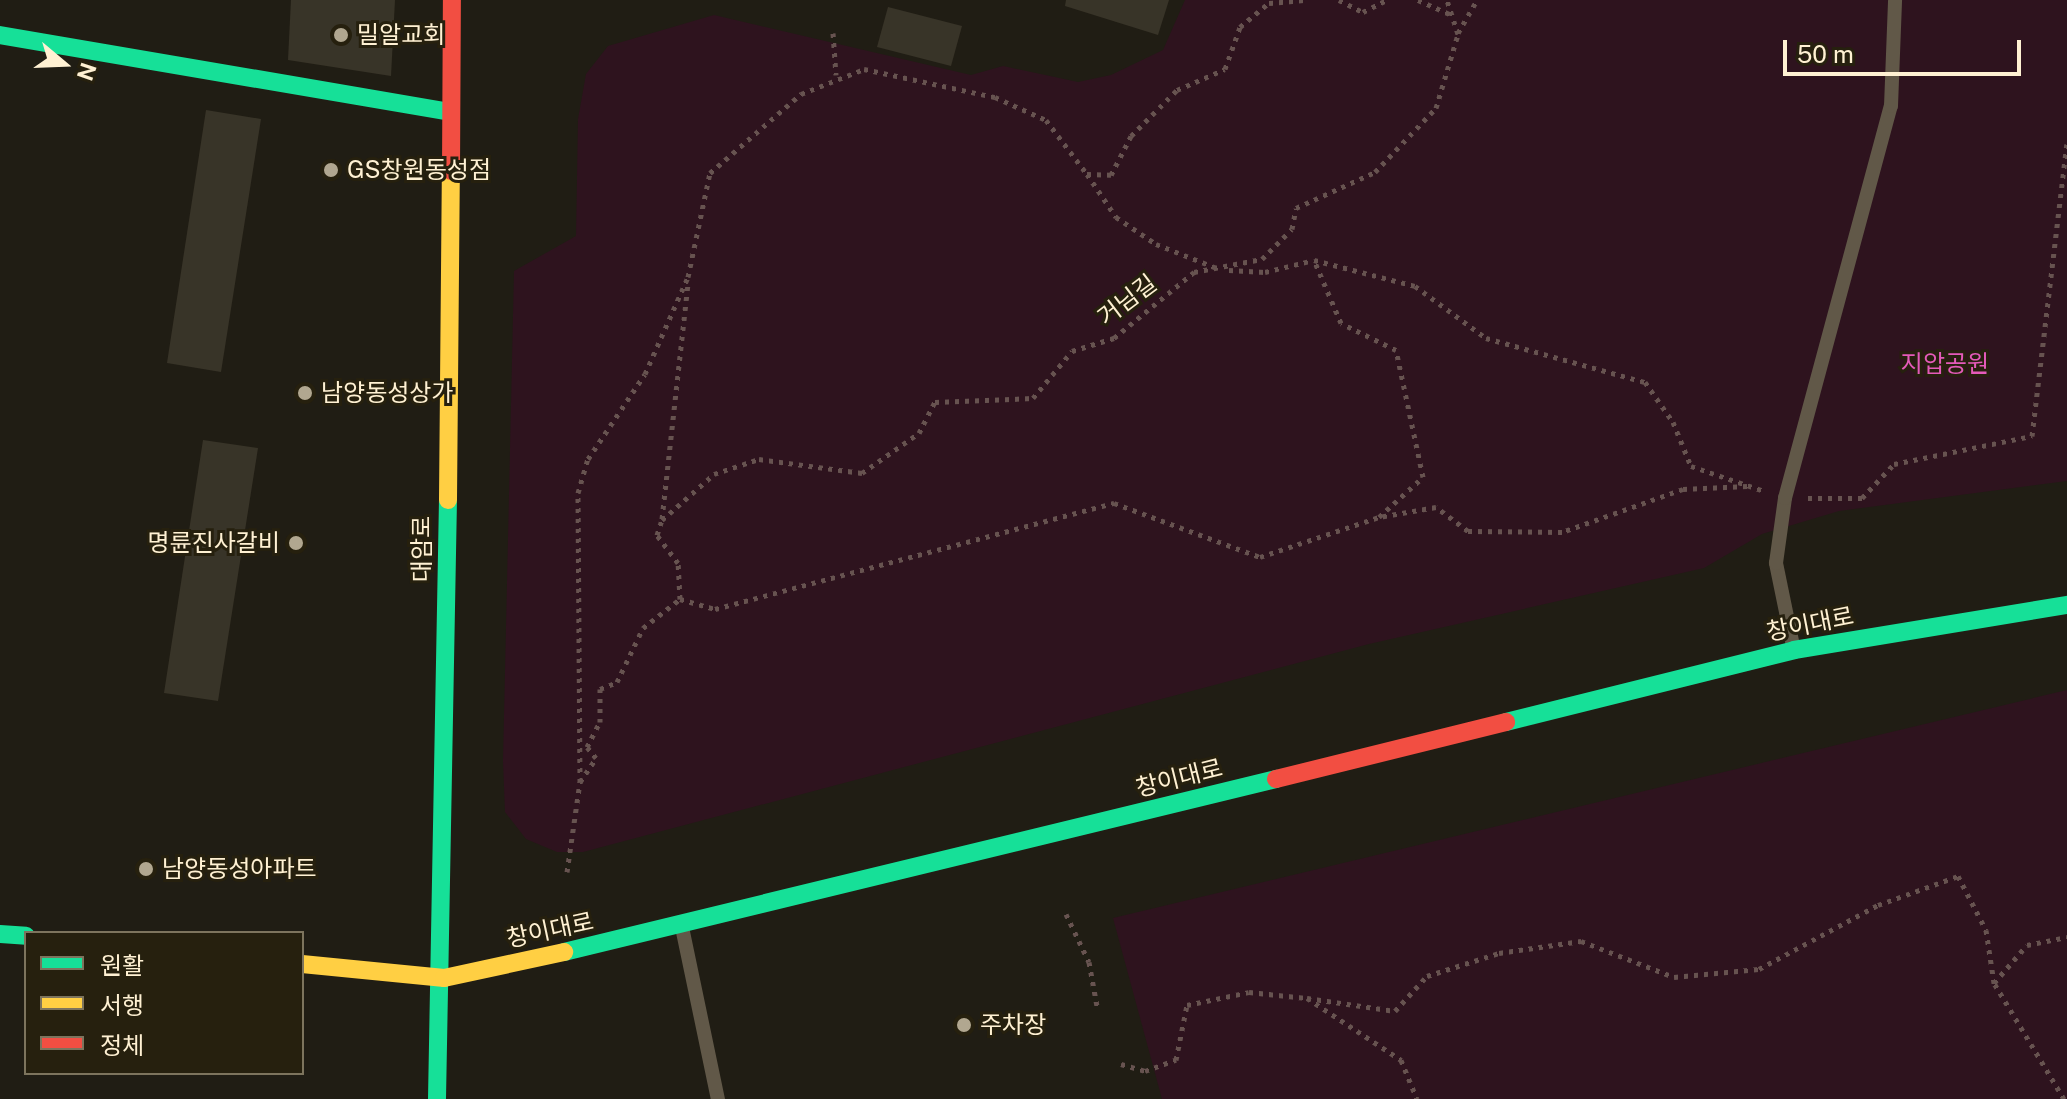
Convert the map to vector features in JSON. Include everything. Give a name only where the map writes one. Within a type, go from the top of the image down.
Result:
[{"type":"main road","name":"대암로","points":[[437,1099],[444,978],[452,0]]},
{"type":"main road","points":[[0,35],[450,112]]},
{"type":"main road","name":"창이대로","points":[[304,964],[444,978],[682,927],[1794,650],[2067,605]]},
{"type":"main road","points":[[0,934],[24,936]]},
{"type":"lane","points":[[1794,650],[1776,563],[1785,498],[1891,106],[1895,0]]},
{"type":"lane","points":[[682,927],[718,1099]]},
{"type":"path","points":[[1087,174],[1111,175],[1131,136],[1177,90],[1225,69],[1240,27],[1269,3],[1304,0]]},
{"type":"path","points":[[1339,0],[1363,12],[1387,0]]},
{"type":"path","points":[[1418,0],[1452,15]]},
{"type":"path","points":[[1447,0],[1458,34]]},
{"type":"path","points":[[1458,34],[1477,0]]},
{"type":"path","points":[[833,33],[836,75]]},
{"type":"path","name":"거님길","points":[[662,520],[714,474],[759,459],[862,473],[919,433],[935,402],[1033,398],[1072,351],[1114,338],[1194,272],[1223,270],[1262,259],[1292,229],[1296,208],[1375,172],[1436,108],[1458,34]]},
{"type":"path","points":[[680,599],[678,563],[657,535],[662,520],[688,277],[710,173],[801,94],[836,75],[864,69],[995,97],[1046,120],[1116,217],[1156,244],[1223,270],[1265,272],[1314,260],[1415,286],[1486,338],[1645,382],[1673,422],[1691,466],[1785,498],[1862,498],[1894,464],[2032,436],[2067,144]]},
{"type":"path","points":[[1314,260],[1341,323],[1396,350],[1423,477],[1379,517]]},
{"type":"path","points":[[567,872],[580,782],[578,493],[588,459],[645,374],[688,277]]},
{"type":"path","points":[[680,599],[715,609],[1114,503],[1260,557],[1379,517],[1436,507],[1468,531],[1562,532],[1683,489],[1747,486]]},
{"type":"path","points":[[580,782],[596,758],[587,747],[600,722],[600,689],[617,682],[643,628],[680,599]]},
{"type":"path","points":[[1121,1064],[1145,1071],[1176,1060],[1187,1005],[1249,992],[1395,1011],[1427,976],[1499,953],[1581,941],[1674,977],[1759,969],[1878,905],[1958,876],[1986,930],[1994,983],[2064,1099]]},
{"type":"path","points":[[1066,914],[1089,962],[1097,1006]]},
{"type":"path","points":[[1994,983],[2027,945],[2067,937]]},
{"type":"path","points":[[1307,998],[1401,1060],[1417,1099]]},
{"type":"green space","name":"지압공원","points":[[1185,0],[2067,0],[2067,481],[1839,511],[1762,534],[1704,568],[1369,644],[583,852],[557,852],[526,839],[505,812],[503,761],[514,271],[576,236],[578,119],[586,74],[608,46],[714,15],[971,75],[1003,66],[1078,82],[1111,75],[1163,50]]},
{"type":"green space","points":[[2067,690],[2067,1099],[1162,1099],[1113,918]]},
{"type":"building","name":"밀알교회","points":[[291,0],[395,0],[391,76],[288,60]]},
{"type":"building","points":[[1066,0],[1169,0],[1158,35],[1065,6]]},
{"type":"building","points":[[888,7],[962,26],[951,66],[877,47]]},
{"type":"building","points":[[206,110],[261,119],[221,372],[167,363]]},
{"type":"building","points":[[203,440],[258,448],[218,701],[164,693]]},
{"type":"traffic: fast","points":[[0,35],[450,112]]},
{"type":"traffic: fast","points":[[437,1099],[448,500]]},
{"type":"traffic: fast","points":[[1506,722],[1794,650],[2067,605]]},
{"type":"traffic: fast","points":[[564,952],[1276,779]]},
{"type":"traffic: fast","points":[[0,934],[24,936]]},
{"type":"traffic: slow","points":[[448,500],[451,171]]},
{"type":"traffic: slow","points":[[304,964],[444,978],[564,952]]},
{"type":"traffic: jam","points":[[451,171],[452,0]]},
{"type":"traffic: jam","points":[[1276,779],[1506,722]]},
{"type":"place","name":"밀알교회","points":[[341,35]]},
{"type":"place","name":"GS창원동성점","points":[[331,170]]},
{"type":"place","name":"남양동성상가","points":[[305,393]]},
{"type":"place","name":"명륜진사갈비","points":[[296,543]]},
{"type":"place","name":"남양동성아파트","points":[[146,869]]},
{"type":"place","name":"주차장","points":[[964,1025]]}]
